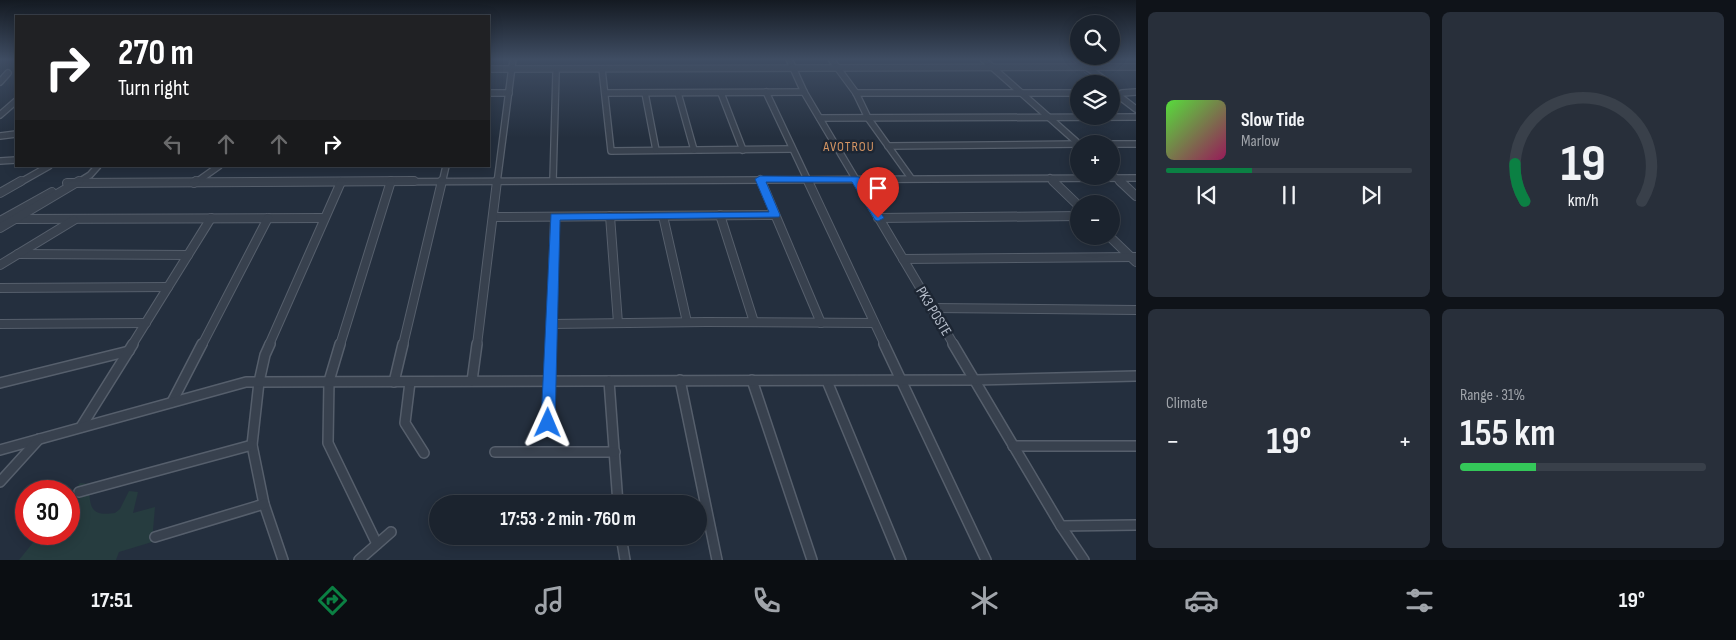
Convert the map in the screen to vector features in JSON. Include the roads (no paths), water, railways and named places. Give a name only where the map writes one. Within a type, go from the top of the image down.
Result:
[{"type":"street","points":[[472,381],[510,85]]},
{"type":"street","points":[[553,180],[556,85]]},
{"type":"street","points":[[604,85],[611,150],[792,149]]},
{"type":"street","name":"PK3 POSTE","points":[[801,85],[1061,526],[1084,560]]},
{"type":"street","points":[[850,85],[856,93],[868,118],[910,178]]},
{"type":"street","points":[[1012,85],[1070,136]]},
{"type":"street","points":[[766,92],[986,560]]},
{"type":"street","points":[[605,93],[804,92]]},
{"type":"street","points":[[1122,92],[1136,92]]},
{"type":"street","points":[[1122,92],[1136,103]]},
{"type":"street","points":[[490,93],[509,93]]},
{"type":"street","points":[[645,93],[656,150]]},
{"type":"street","points":[[678,93],[694,150]]},
{"type":"street","points":[[721,93],[743,150]]},
{"type":"street","points":[[856,93],[1070,93]]},
{"type":"street","points":[[1120,98],[1136,109]]},
{"type":"street","points":[[0,115],[15,102]]},
{"type":"street","points":[[820,118],[1136,117]]},
{"type":"street","points":[[0,136],[15,134]]},
{"type":"street","points":[[888,146],[1070,144]]},
{"type":"street","points":[[1120,144],[1136,144]]},
{"type":"street","points":[[0,160],[15,160]]},
{"type":"street","points":[[2,190],[47,167]]},
{"type":"street","points":[[0,221],[92,167]]},
{"type":"street","points":[[0,228],[90,175],[97,167]]},
{"type":"street","points":[[194,182],[217,167]]},
{"type":"street","points":[[394,382],[446,167]]},
{"type":"street","points":[[67,183],[1070,177]]},
{"type":"street","points":[[1120,177],[1136,178]]},
{"type":"street","points":[[1050,178],[1070,197]]},
{"type":"street","points":[[760,179],[821,323]]},
{"type":"street","points":[[377,544],[328,443],[329,381],[391,181]]},
{"type":"street","points":[[283,560],[264,504],[252,445],[259,382],[265,355],[341,182]]},
{"type":"street","points":[[1120,182],[1136,196]]},
{"type":"street","points":[[720,215],[754,322]]},
{"type":"street","points":[[493,217],[775,215]]},
{"type":"street","points":[[610,216],[618,323]]},
{"type":"street","points":[[664,216],[687,322]]},
{"type":"street","points":[[878,218],[1070,216]]},
{"type":"street","points":[[548,423],[555,217]]},
{"type":"street","points":[[81,427],[211,218]]},
{"type":"street","points":[[172,402],[268,218]]},
{"type":"street","points":[[16,219],[324,218]]},
{"type":"street","points":[[0,265],[76,219]]},
{"type":"street","points":[[1119,245],[1134,259]]},
{"type":"street","points":[[18,254],[188,255]]},
{"type":"street","points":[[903,259],[1134,259]]},
{"type":"street","points":[[0,288],[168,287]]},
{"type":"street","points":[[932,308],[1136,310]]},
{"type":"street","points":[[552,324],[687,322],[874,323]]},
{"type":"street","points":[[2,326],[146,323]]},
{"type":"street","points":[[0,384],[128,351]]},
{"type":"street","points":[[0,450],[246,382],[975,380],[1136,376]]},
{"type":"street","points":[[680,380],[717,560]]},
{"type":"street","points":[[752,380],[812,560]]},
{"type":"street","points":[[827,380],[902,560]]},
{"type":"street","points":[[609,381],[616,452],[618,495]]},
{"type":"street","points":[[410,382],[405,423],[424,453]]},
{"type":"street","points":[[0,482],[39,439]]},
{"type":"street","points":[[80,492],[252,445]]},
{"type":"street","points":[[1014,446],[1136,446]]},
{"type":"street","points":[[495,452],[616,452]]},
{"type":"street","points":[[156,538],[264,504]]},
{"type":"street","points":[[1061,526],[1136,525]]},
{"type":"street","points":[[360,560],[391,532]]},
{"type":"street","points":[[622,545],[625,560]]},
{"type":"district","name":"AVOTROU","points":[[849,146]]}]
